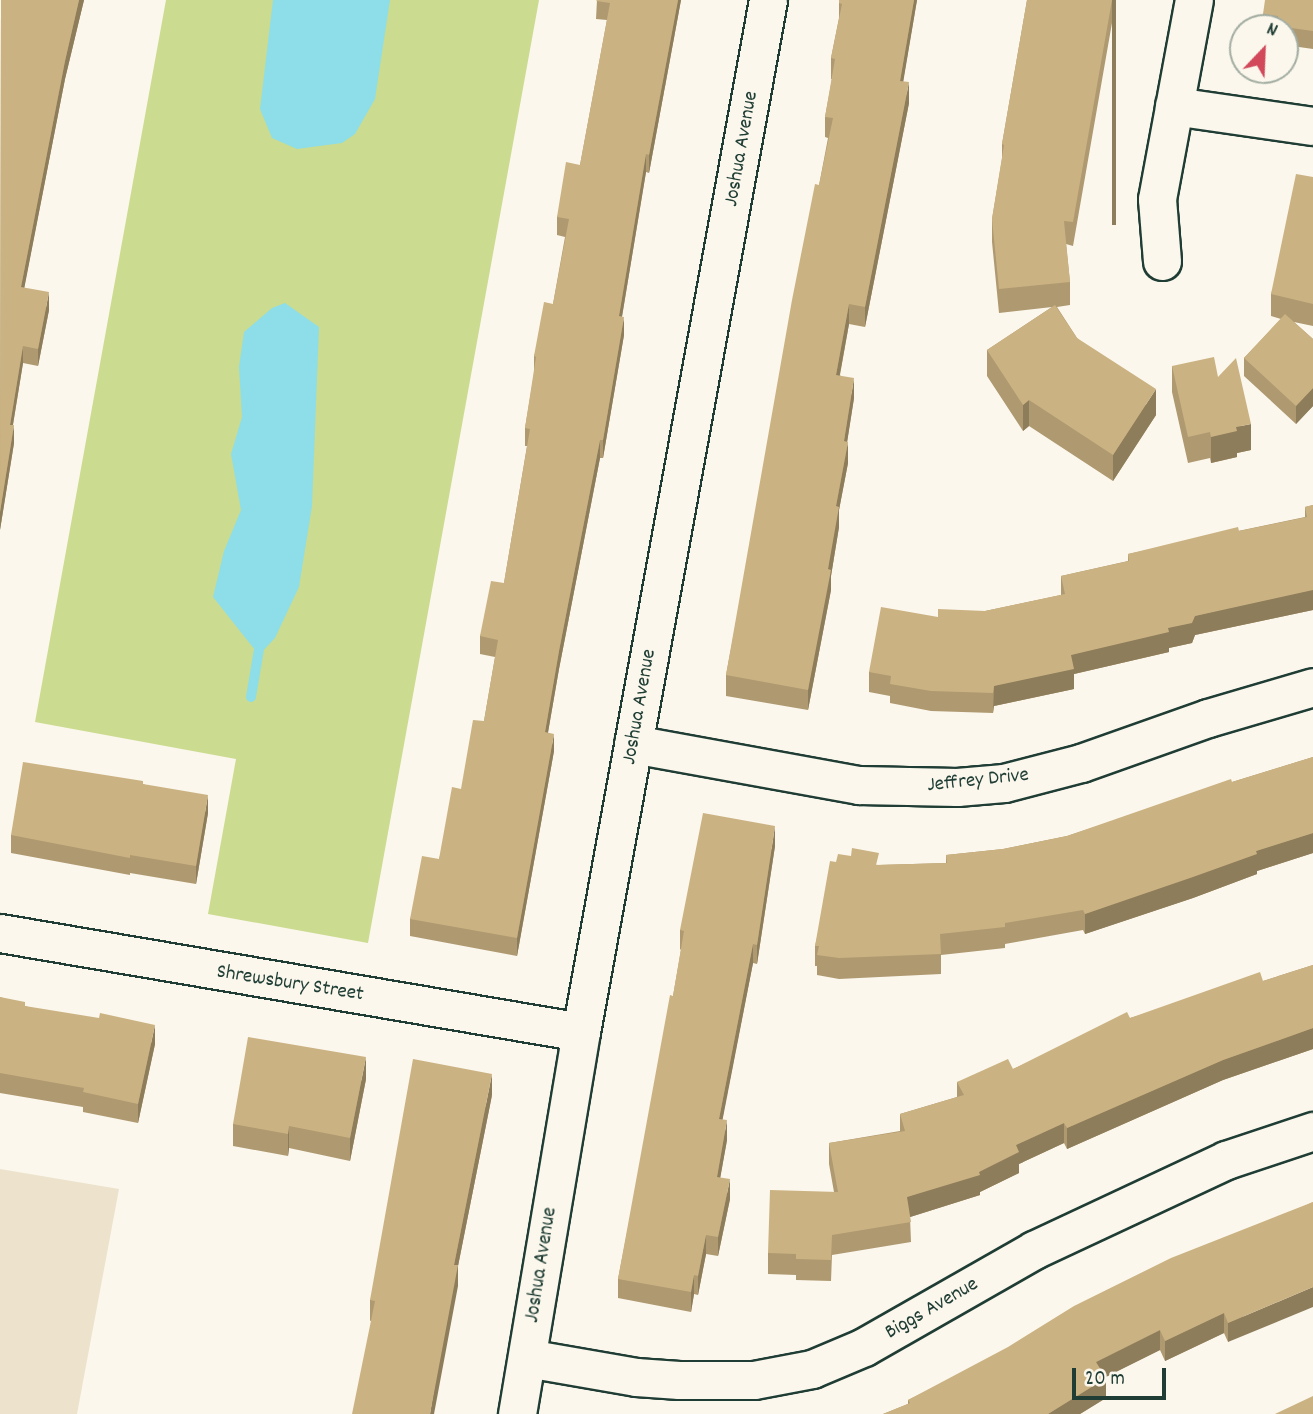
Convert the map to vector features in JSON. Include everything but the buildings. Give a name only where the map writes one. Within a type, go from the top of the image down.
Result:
[{"type":"street","name":"Joshua Avenue","points":[[517,1414],[581,1032],[768,0]]},
{"type":"street","points":[[1162,261],[1157,199],[1194,0]]},
{"type":"street","points":[[1174,106],[1313,126]]},
{"type":"street","name":"Jeffrey Drive","points":[[633,744],[859,785],[957,787],[1004,783],[1081,763],[1208,718],[1313,687]]},
{"type":"street","name":"Shrewsbury Street","points":[[0,933],[581,1032]]},
{"type":"street","name":"Biggs Avenue","points":[[527,1358],[636,1377],[679,1380],[754,1380],[812,1369],[864,1347],[1034,1250],[1226,1160],[1313,1131]]},
{"type":"shaded area","points":[[0,1169],[119,1189],[77,1414],[0,1414]]},
{"type":"green space","points":[[166,0],[539,0],[368,943],[208,914],[236,759],[35,722]]},
{"type":"water","points":[[273,0],[390,0],[375,99],[355,134],[342,143],[297,149],[272,138],[260,109]]},
{"type":"water","points":[[285,303],[319,327],[312,506],[299,587],[275,638],[259,655],[213,597],[224,551],[241,510],[231,454],[242,417],[239,367],[244,332],[272,308]]},
{"type":"waterway","points":[[251,697],[260,643]]}]
